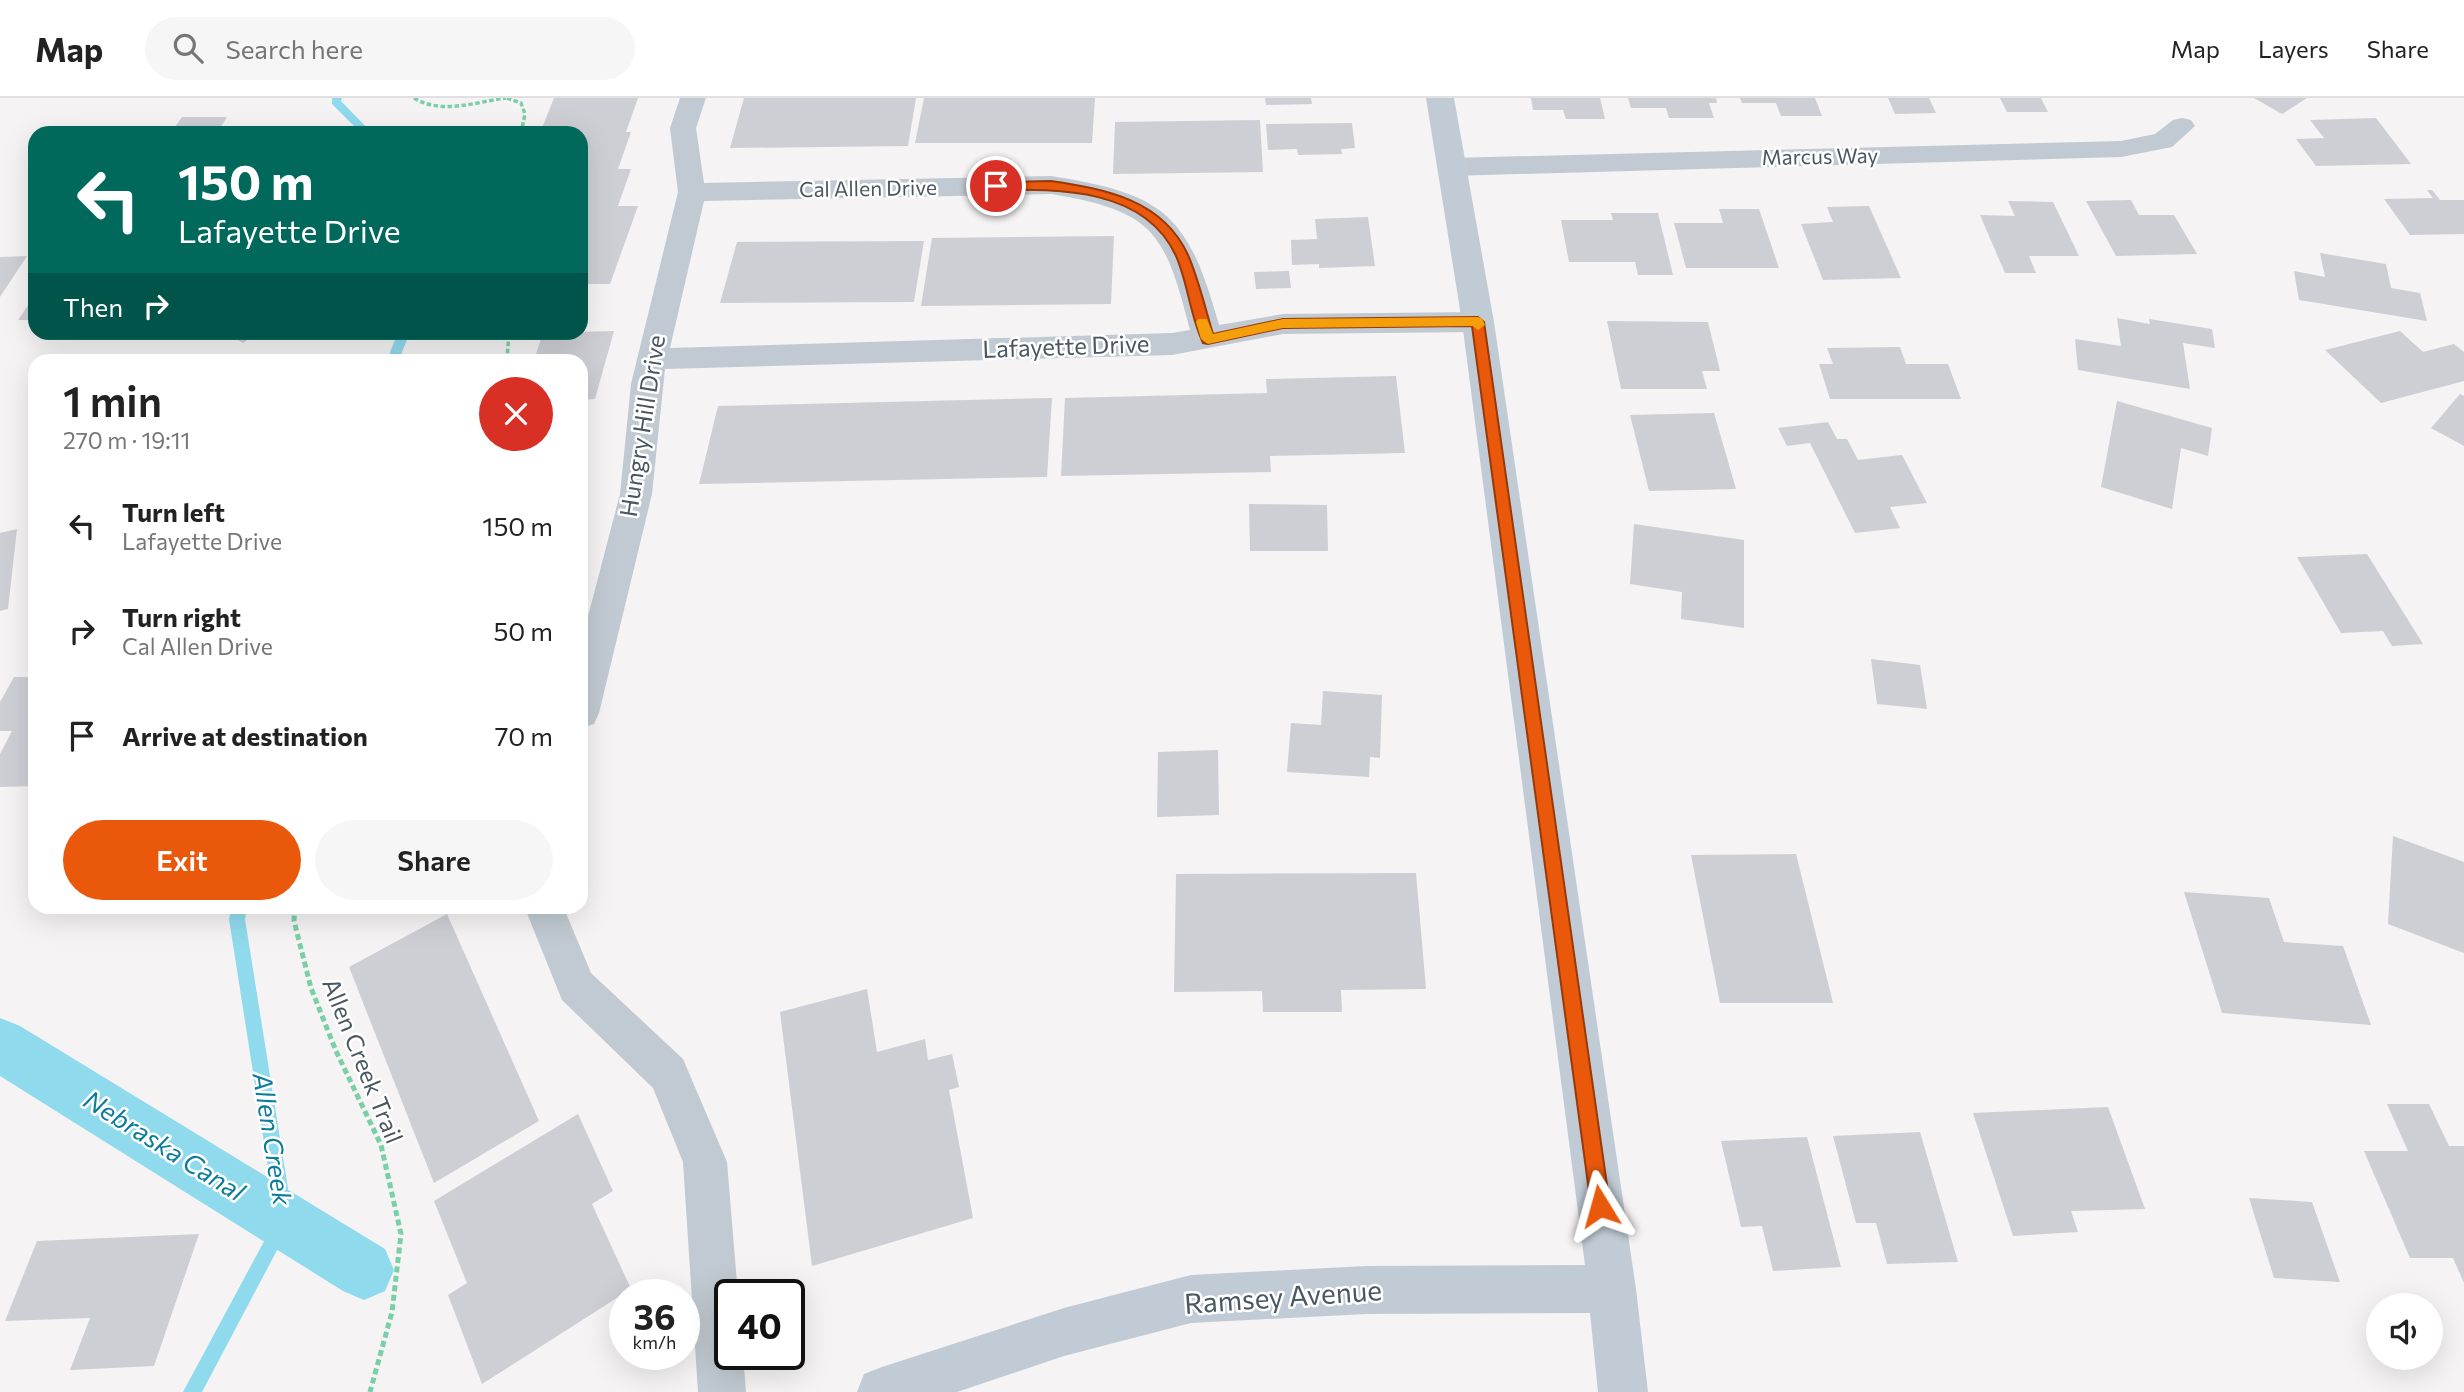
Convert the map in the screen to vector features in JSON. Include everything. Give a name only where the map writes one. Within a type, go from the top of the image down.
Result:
[{"type":"street","name":"Hungry Hill Drive","points":[[588,685],[636,494],[646,383],[692,192],[683,128],[693,98]]},
{"type":"street","points":[[1440,98],[1478,322],[1612,1289],[1623,1392]]},
{"type":"street","name":"Marcus Way","points":[[1451,167],[2121,149],[2163,141],[2182,126]]},
{"type":"street","name":"Cal Allen Drive","points":[[692,192],[1051,185],[1089,191],[1135,205],[1163,226],[1182,255],[1208,339]]},
{"type":"street","name":"Lafayette Drive","points":[[652,359],[1158,344],[1208,339],[1283,324],[1478,322]]},
{"type":"street","points":[[546,914],[576,986],[668,1074],[705,1162],[722,1392]]},
{"type":"street","name":"Ramsey Avenue","points":[[882,1392],[1064,1332],[1191,1299],[1366,1290],[1612,1289]]},
{"type":"path","points":[[414,98],[423,105],[438,107],[507,98],[521,103],[526,114],[523,126]]},
{"type":"path","name":"Allen Creek Trail","points":[[295,914],[311,988],[336,1051],[381,1145],[401,1234],[392,1312],[369,1392]]},
{"type":"building","points":[[554,98],[638,98],[626,132],[631,132],[618,169],[631,169],[618,206],[638,206],[610,284],[588,284],[588,126],[543,126]]},
{"type":"building","points":[[744,98],[916,98],[908,146],[730,148]]},
{"type":"building","points":[[924,98],[1095,98],[1092,143],[915,143]]},
{"type":"building","points":[[1265,98],[1311,98],[1312,104],[1266,105]]},
{"type":"building","points":[[1531,98],[1600,98],[1605,119],[1566,119],[1563,110],[1533,110]]},
{"type":"building","points":[[1628,98],[1716,98],[1717,103],[1709,103],[1714,118],[1669,118],[1666,108],[1631,108]]},
{"type":"building","points":[[1740,98],[1815,98],[1822,116],[1781,116],[1776,103],[1742,103]]},
{"type":"building","points":[[1888,98],[1929,98],[1936,113],[1895,114]]},
{"type":"building","points":[[2000,98],[2041,98],[2048,112],[2007,112]]},
{"type":"building","points":[[2254,98],[2307,98],[2282,114]]},
{"type":"building","points":[[182,117],[227,117],[221,126],[176,126]]},
{"type":"building","points":[[2376,118],[2411,164],[2316,166],[2296,139],[2324,138],[2310,120]]},
{"type":"building","points":[[1260,120],[1263,172],[1113,174],[1115,122]]},
{"type":"building","points":[[1352,123],[1355,148],[1341,149],[1342,154],[1298,155],[1297,149],[1268,150],[1266,124]]},
{"type":"building","points":[[2427,190],[2432,190],[2440,200],[2464,200],[2464,234],[2410,235],[2384,199],[2433,198]]},
{"type":"building","points":[[2131,200],[2139,215],[2174,215],[2197,254],[2116,256],[2086,201]]},
{"type":"building","points":[[2008,201],[2053,202],[2079,256],[2029,256],[2036,273],[2005,273],[1980,215],[2015,216]]},
{"type":"building","points":[[1869,206],[1901,278],[1823,280],[1801,224],[1833,222],[1827,207]]},
{"type":"building","points":[[1719,209],[1759,209],[1779,268],[1686,268],[1674,223],[1723,223]]},
{"type":"building","points":[[1611,213],[1658,213],[1673,275],[1638,275],[1635,262],[1569,262],[1561,220],[1613,220]]},
{"type":"building","points":[[1368,217],[1375,266],[1319,268],[1319,264],[1292,265],[1291,240],[1317,239],[1315,219]]},
{"type":"building","points":[[1114,236],[1111,304],[921,306],[932,238]]},
{"type":"building","points":[[924,241],[914,302],[720,303],[737,242]]},
{"type":"building","points":[[2320,253],[2386,264],[2391,288],[2420,293],[2427,321],[2299,300],[2294,271],[2325,277]]},
{"type":"building","points":[[27,256],[0,297],[0,257]]},
{"type":"building","points":[[1289,271],[1291,288],[1256,289],[1254,272]]},
{"type":"building","points":[[28,305],[28,320],[18,320]]},
{"type":"building","points":[[2117,318],[2150,324],[2149,319],[2212,329],[2215,348],[2183,343],[2190,389],[2078,370],[2075,339],[2121,346]]},
{"type":"building","points":[[1607,321],[1708,322],[1720,371],[1702,371],[1707,389],[1621,389]]},
{"type":"building","points":[[614,331],[595,399],[588,400],[588,354],[536,354],[541,340],[588,340],[588,332]]},
{"type":"building","points":[[2400,331],[2423,352],[2454,344],[2464,352],[2464,381],[2381,403],[2325,350]]},
{"type":"building","points":[[1900,347],[1906,364],[1948,364],[1961,399],[1830,399],[1819,364],[1833,364],[1827,348]]},
{"type":"building","points":[[1396,376],[1405,453],[1270,456],[1271,472],[1061,476],[1065,398],[1267,393],[1266,379]]},
{"type":"building","points":[[2460,394],[2464,396],[2464,446],[2431,428]]},
{"type":"building","points":[[1052,398],[1047,477],[699,484],[718,406]]},
{"type":"building","points":[[2117,401],[2212,428],[2208,456],[2181,448],[2172,509],[2101,487]]},
{"type":"building","points":[[1714,413],[1736,489],[1649,491],[1630,415]]},
{"type":"building","points":[[1828,422],[1837,439],[1847,439],[1858,460],[1902,455],[1927,503],[1890,507],[1900,528],[1855,533],[1810,443],[1787,446],[1778,428]]},
{"type":"building","points":[[1249,504],[1327,505],[1328,551],[1250,551]]},
{"type":"building","points":[[1634,524],[1744,540],[1744,628],[1681,619],[1682,592],[1630,584]]},
{"type":"building","points":[[17,529],[8,609],[0,611],[0,533]]},
{"type":"building","points":[[2367,554],[2423,644],[2392,646],[2383,631],[2341,633],[2297,557]]},
{"type":"building","points":[[1871,659],[1920,665],[1927,709],[1877,704]]},
{"type":"building","points":[[14,677],[28,677],[28,786],[0,787],[0,754],[12,731],[0,731],[0,702]]},
{"type":"building","points":[[1323,691],[1382,695],[1380,758],[1370,757],[1369,777],[1287,772],[1291,723],[1321,725]]},
{"type":"building","points":[[1218,750],[1219,815],[1157,817],[1158,752]]},
{"type":"building","points":[[2393,836],[2464,862],[2464,953],[2388,924]]},
{"type":"building","points":[[1796,854],[1833,1003],[1720,1003],[1691,855]]},
{"type":"building","points":[[1416,873],[1426,989],[1341,990],[1342,1012],[1263,1012],[1262,991],[1174,992],[1176,874]]},
{"type":"building","points":[[2184,892],[2269,898],[2284,942],[2343,946],[2371,1025],[2222,1013]]},
{"type":"building","points":[[447,914],[539,1121],[434,1183],[349,967]]},
{"type":"building","points":[[867,989],[877,1052],[925,1039],[928,1060],[952,1054],[959,1087],[949,1090],[973,1218],[812,1266],[780,1012]]},
{"type":"building","points":[[2387,1104],[2429,1104],[2449,1146],[2464,1146],[2464,1283],[2453,1258],[2410,1258],[2364,1151],[2408,1151]]},
{"type":"building","points":[[2108,1107],[2145,1209],[2071,1211],[2078,1232],[2013,1236],[1973,1113]]},
{"type":"building","points":[[578,1114],[613,1191],[592,1204],[626,1279],[609,1279],[609,1303],[482,1384],[448,1295],[467,1283],[434,1201]]},
{"type":"building","points":[[1920,1132],[1958,1262],[1887,1264],[1876,1223],[1856,1223],[1833,1136]]},
{"type":"building","points":[[1807,1137],[1841,1267],[1773,1271],[1762,1226],[1741,1227],[1721,1141]]},
{"type":"building","points":[[2249,1198],[2312,1202],[2340,1282],[2274,1278]]},
{"type":"building","points":[[199,1234],[154,1366],[70,1370],[90,1318],[5,1321],[37,1241]]},
{"type":"waterway","name":"Allen Creek","points":[[337,98],[336,102],[360,126]]},
{"type":"waterway","name":"Allen Creek","points":[[395,354],[401,340]]},
{"type":"waterway","name":"Allen Creek","points":[[192,1392],[285,1220],[238,914]]},
{"type":"waterway","name":"Nebraska Canal","points":[[0,1045],[364,1270]]},
{"type":"slow traffic","points":[[1203,322],[1208,339],[1283,324],[1478,322],[1478,325]]},
{"type":"route","points":[[996,186],[1051,185],[1089,191],[1135,205],[1163,226],[1182,255],[1208,339],[1283,324],[1478,322],[1600,1206]]}]
